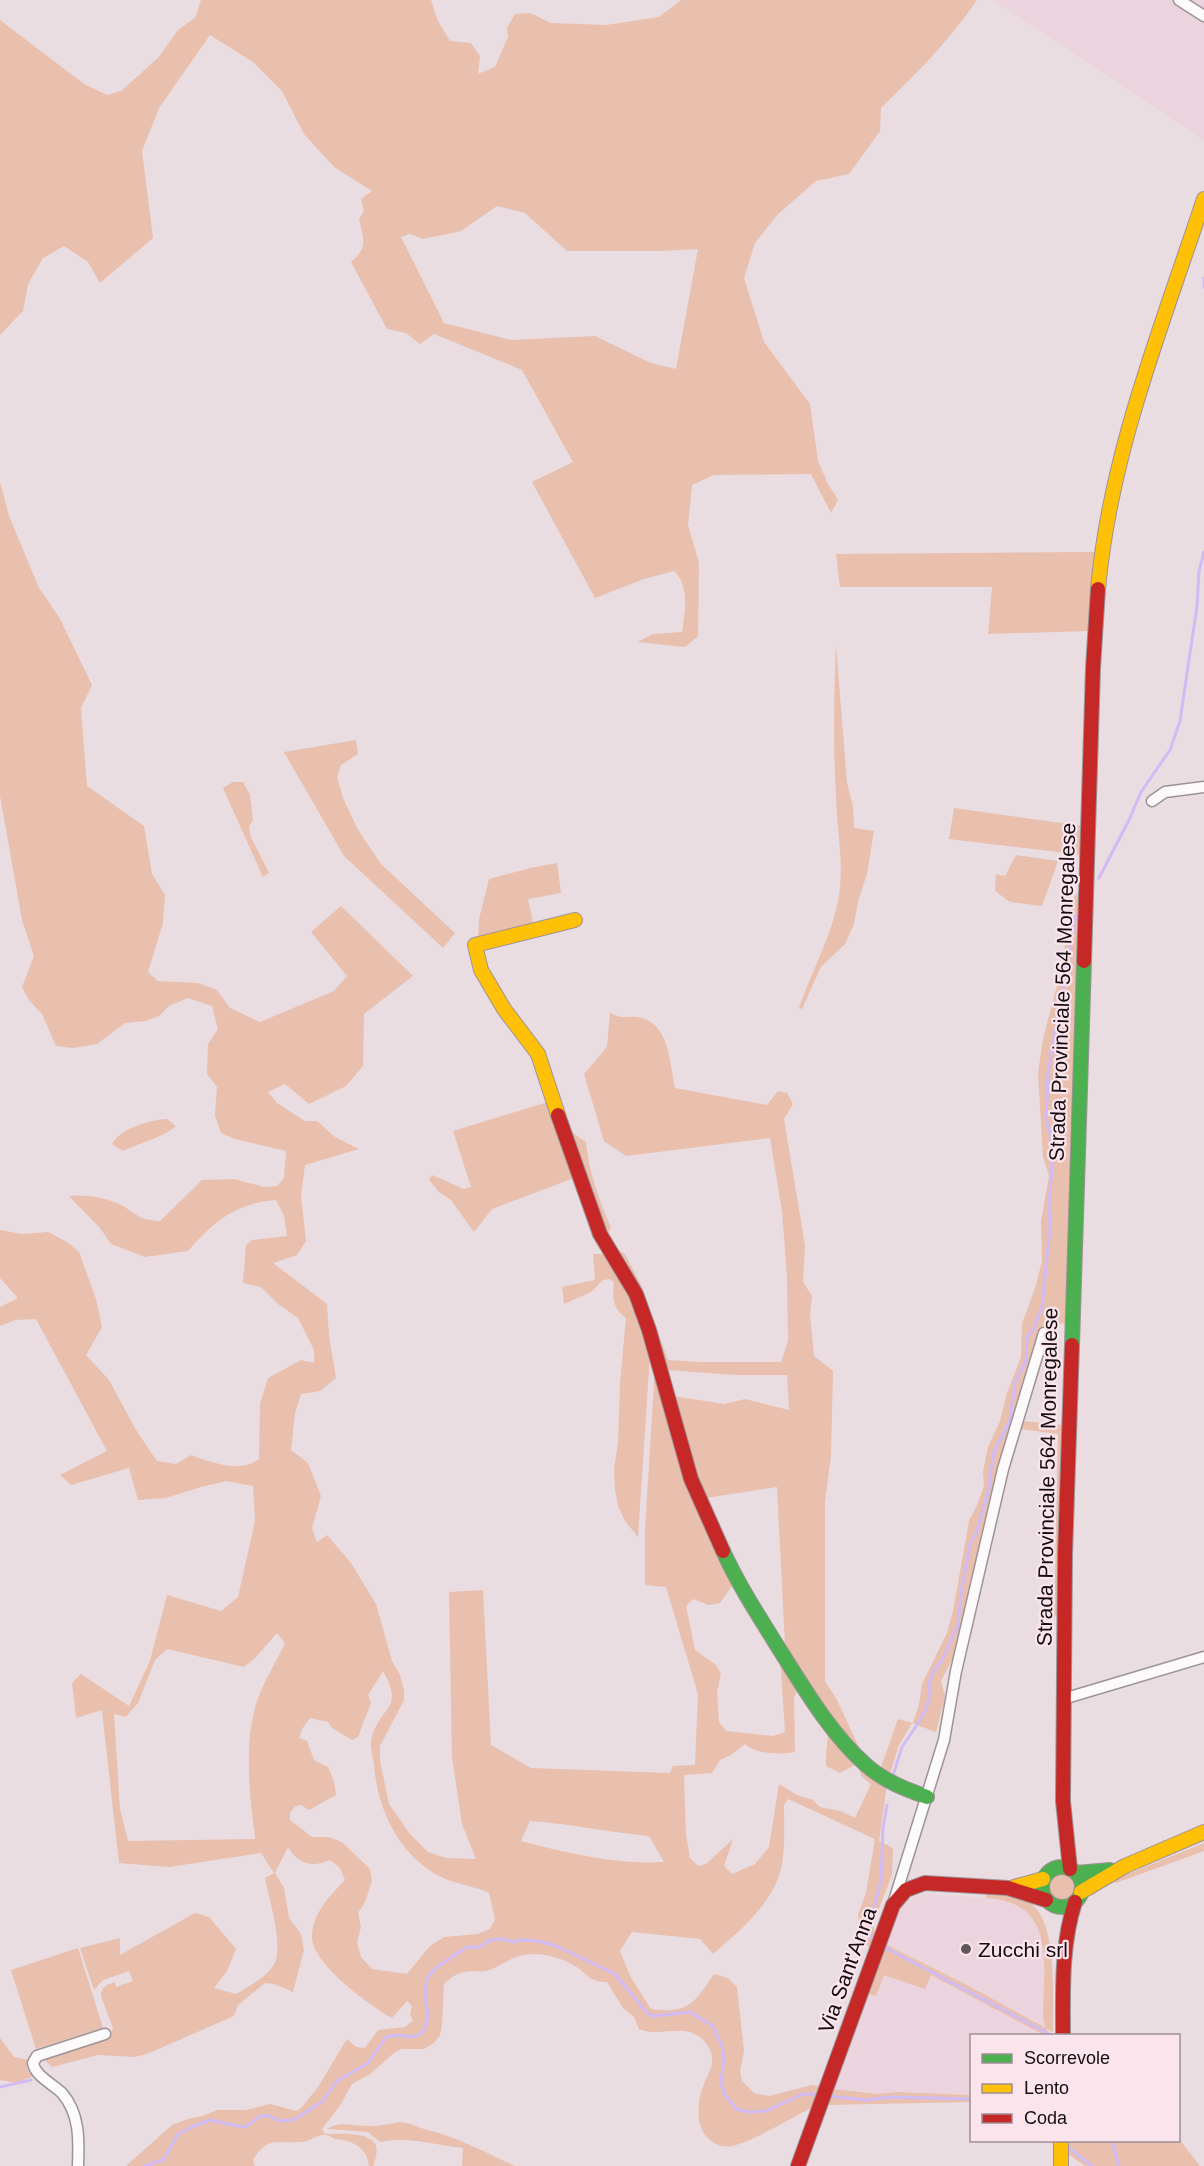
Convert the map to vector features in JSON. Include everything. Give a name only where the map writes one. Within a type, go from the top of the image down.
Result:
[{"type":"main road","name":"Strada Provinciale 564 Monregalese","points":[[1063,1974],[1055,1924],[1042,1890],[1057,1845],[1063,1801],[1066,1506],[1097,592],[1110,505],[1125,448],[1204,199]]},
{"type":"main road","points":[[575,920],[475,945],[481,970],[504,1008],[538,1054],[573,1162],[600,1233],[620,1265],[639,1303],[692,1479],[724,1554],[750,1602],[810,1697],[849,1747],[867,1766],[895,1785],[927,1797]]},
{"type":"main road","name":"Strada Provinciale 564 Monregalese","points":[[1063,1801],[1073,1871],[1080,1879],[1078,1897],[1069,1918],[1063,1974],[1063,2034]]},
{"type":"main road","points":[[1048,1902],[1064,1907],[1098,1879],[1204,1832]]},
{"type":"main road","points":[[1046,1875],[1060,1867],[1073,1871],[1119,1868]]},
{"type":"main road","name":"Via Sant'Anna","points":[[798,2166],[892,1905],[906,1890],[925,1882],[1008,1888],[1023,1886],[1046,1875]]},
{"type":"main road","name":"Via Sant'Anna","points":[[1008,1888],[1048,1902]]},
{"type":"main road","points":[[1060,2166],[1061,2144]]},
{"type":"street","points":[[1179,0],[1204,16]]},
{"type":"street","points":[[1152,801],[1165,792],[1204,787]]},
{"type":"street","points":[[892,1905],[944,1740],[956,1671],[1003,1469],[1044,1333]]},
{"type":"street","points":[[1063,1699],[1204,1657]]},
{"type":"street","points":[[78,2166],[78,2129],[73,2113],[63,2095],[35,2070],[33,2063],[37,2056],[105,2034]]},
{"type":"shaded area","points":[[201,0],[431,0],[438,21],[450,41],[471,43],[480,56],[478,74],[495,67],[508,37],[507,28],[515,14],[530,13],[551,23],[606,25],[659,17],[681,0],[977,0],[944,43],[881,108],[880,131],[849,174],[816,181],[778,214],[755,243],[744,278],[764,342],[810,404],[818,461],[838,500],[831,513],[811,474],[714,475],[692,485],[688,525],[699,563],[698,636],[685,647],[637,642],[653,634],[682,632],[685,600],[679,577],[674,571],[644,579],[595,598],[532,482],[573,462],[522,370],[434,334],[420,344],[406,333],[387,329],[351,262],[360,252],[363,243],[359,219],[364,211],[361,199],[372,191],[334,167],[304,134],[282,91],[253,62],[210,35],[159,108],[142,151],[153,238],[100,283],[88,262],[64,246],[43,258],[28,284],[23,311],[0,335],[0,20],[84,84],[107,95],[121,91],[159,57],[178,30],[195,18]],"holes":[[[497,206],[525,213],[567,251],[698,249],[676,369],[651,363],[595,336],[511,340],[444,323],[401,237],[410,234],[423,239],[461,231]]]},
{"type":"shaded area","points":[[992,0],[1204,0],[1204,140]]},
{"type":"shaded area","points":[[0,482],[9,516],[39,588],[59,617],[92,685],[81,708],[87,786],[144,826],[152,874],[165,895],[163,923],[148,972],[158,981],[198,983],[217,990],[230,1008],[260,1022],[334,991],[347,976],[311,932],[341,906],[413,976],[364,1014],[363,1066],[346,1086],[309,1104],[285,1084],[268,1092],[277,1103],[305,1121],[317,1121],[335,1137],[359,1149],[305,1165],[301,1196],[306,1241],[297,1255],[273,1263],[327,1304],[329,1336],[336,1378],[320,1391],[301,1394],[295,1413],[291,1450],[308,1463],[321,1496],[312,1528],[317,1542],[327,1535],[351,1563],[376,1604],[392,1661],[400,1675],[404,1700],[380,1746],[380,1761],[389,1804],[410,1834],[428,1852],[446,1858],[476,1859],[462,1824],[452,1757],[449,1592],[483,1590],[491,1745],[531,1768],[670,1773],[673,1766],[695,1765],[698,1694],[666,1587],[645,1585],[645,1530],[655,1367],[734,1583],[720,1603],[709,1605],[693,1599],[686,1606],[695,1650],[716,1665],[721,1674],[717,1692],[719,1722],[726,1731],[773,1736],[785,1732],[780,1658],[799,1687],[794,1698],[795,1752],[768,1753],[755,1750],[745,1744],[720,1760],[712,1773],[684,1775],[686,1835],[690,1858],[698,1866],[706,1864],[733,1839],[724,1866],[732,1874],[755,1864],[769,1847],[779,1784],[797,1795],[813,1800],[820,1807],[840,1811],[855,1818],[871,1784],[862,1777],[857,1764],[840,1773],[826,1766],[829,1729],[887,1785],[879,1841],[893,1848],[892,1875],[873,1924],[875,1932],[872,1948],[866,1945],[860,1936],[858,1915],[866,1893],[875,1839],[788,1799],[784,1805],[783,1857],[775,1886],[758,1912],[736,1934],[713,1954],[700,1939],[632,1932],[620,1951],[630,1976],[651,2009],[682,2008],[695,1999],[714,1974],[728,1978],[737,1987],[744,2051],[740,2072],[742,2081],[754,2093],[769,2096],[812,2085],[821,2086],[815,2106],[736,2145],[716,2144],[701,2128],[698,2114],[700,2098],[712,2062],[710,2050],[703,2040],[690,2032],[653,2032],[639,2029],[634,2017],[623,2008],[607,1982],[593,1979],[562,1959],[531,1954],[516,1957],[486,1971],[465,1972],[450,1979],[444,1984],[442,2025],[440,2035],[434,2043],[424,2049],[402,2049],[395,2052],[370,2074],[352,2084],[341,2104],[322,2129],[325,2134],[354,2134],[373,2141],[377,2151],[373,2166],[369,2166],[368,2159],[358,2146],[325,2135],[304,2142],[268,2144],[258,2152],[253,2160],[255,2166],[126,2166],[172,2125],[188,2119],[217,2110],[246,2110],[270,2104],[297,2111],[318,2087],[347,2039],[356,2047],[365,2048],[378,2030],[405,2027],[413,2021],[410,2014],[412,2006],[407,2001],[392,2018],[343,1983],[321,1959],[314,1947],[312,1936],[315,1919],[323,1905],[345,1880],[340,1868],[330,1860],[317,1864],[306,1863],[296,1857],[288,1847],[275,1873],[284,1888],[289,1918],[301,1934],[304,1950],[293,1992],[274,1984],[265,1983],[238,2005],[234,2016],[147,2054],[134,2057],[98,2055],[52,2067],[43,2058],[109,2037],[113,2028],[101,1996],[102,1990],[105,1986],[115,1982],[116,1987],[133,1981],[129,1971],[103,1980],[94,1990],[80,1948],[120,1938],[120,1955],[195,1913],[209,1917],[236,1949],[227,1971],[214,1988],[236,1994],[264,1976],[275,1962],[277,1953],[275,1920],[265,1878],[274,1873],[261,1853],[169,1867],[119,1863],[102,1710],[76,1718],[72,1683],[81,1674],[129,1706],[150,1661],[167,1595],[221,1611],[238,1597],[255,1521],[253,1486],[226,1481],[166,1498],[138,1500],[129,1468],[71,1485],[60,1475],[107,1451],[36,1319],[15,1320],[0,1326],[0,1307],[18,1298],[0,1278],[0,1230],[22,1234],[48,1232],[67,1242],[79,1252],[96,1299],[102,1327],[86,1355],[109,1380],[136,1430],[157,1461],[176,1464],[191,1455],[225,1465],[243,1466],[259,1459],[260,1404],[268,1378],[301,1360],[314,1363],[314,1350],[298,1318],[278,1304],[261,1287],[243,1283],[246,1245],[252,1240],[287,1236],[284,1216],[276,1200],[248,1205],[226,1216],[207,1231],[188,1251],[145,1257],[111,1244],[100,1228],[69,1196],[106,1199],[124,1206],[141,1217],[160,1221],[202,1180],[234,1179],[264,1187],[277,1186],[284,1178],[286,1151],[235,1139],[221,1133],[215,1116],[217,1087],[207,1074],[208,1044],[218,1029],[212,1006],[188,998],[169,1006],[159,1016],[146,1021],[125,1023],[97,1044],[73,1048],[56,1046],[42,1014],[29,1000],[22,987],[34,956],[22,920],[0,796]],"holes":[[[277,1633],[285,1643],[257,1701],[250,1735],[249,1770],[255,1839],[128,1841],[120,1809],[114,1714],[126,1717],[138,1703],[155,1660],[167,1649],[244,1667]],[[383,1671],[392,1694],[391,1701],[374,1730],[371,1747],[380,1798],[393,1830],[413,1857],[426,1868],[441,1877],[489,1893],[495,1919],[490,1929],[478,1934],[444,1937],[430,1946],[407,1974],[372,1969],[361,1957],[357,1942],[361,1927],[358,1913],[365,1902],[372,1881],[370,1869],[342,1842],[328,1837],[312,1837],[290,1820],[290,1813],[295,1806],[301,1805],[309,1810],[336,1795],[334,1781],[328,1767],[314,1760],[307,1741],[299,1738],[302,1729],[310,1718],[328,1722],[332,1728],[352,1740],[358,1737],[371,1703],[368,1695]],[[530,1821],[649,1836],[664,1862],[610,1860],[521,1841]]]},
{"type":"shaded area","points":[[1096,552],[1089,631],[988,634],[992,587],[840,587],[836,554]]},
{"type":"shaded area","points":[[836,645],[847,783],[853,806],[854,828],[874,831],[867,874],[858,901],[854,924],[845,944],[821,967],[802,1009],[799,1008],[832,925],[839,896],[841,858],[834,758]]},
{"type":"shaded area","points":[[356,740],[358,754],[341,765],[337,777],[343,798],[358,830],[381,864],[455,933],[443,948],[344,856],[284,752]]},
{"type":"shaded area","points":[[233,782],[243,782],[250,795],[253,820],[249,826],[251,837],[269,873],[263,877],[223,788]]},
{"type":"shaded area","points":[[954,808],[1083,826],[1082,855],[949,839]]},
{"type":"shaded area","points":[[1016,855],[1058,861],[1042,906],[1010,902],[995,891],[996,874],[1005,876]]},
{"type":"shaded area","points":[[557,863],[561,893],[528,899],[534,927],[478,940],[479,919],[489,879]]},
{"type":"shaded area","points":[[1080,890],[1066,1322],[1041,1332],[957,1650],[941,1681],[945,1696],[936,1732],[912,1723],[899,1745],[889,1777],[880,1770],[898,1719],[913,1723],[922,1684],[947,1633],[969,1521],[984,1486],[983,1472],[988,1447],[1000,1421],[1007,1393],[1021,1357],[1022,1324],[1042,1261],[1041,1221],[1049,1176],[1043,1157],[1038,1073],[1043,1039],[1058,982],[1074,897]]},
{"type":"shaded area","points":[[610,1013],[620,1017],[642,1018],[651,1022],[658,1029],[670,1058],[675,1088],[767,1105],[778,1091],[787,1093],[793,1104],[784,1119],[805,1245],[803,1282],[812,1296],[810,1315],[814,1356],[833,1371],[831,1456],[825,1502],[825,1681],[837,1700],[862,1754],[842,1733],[785,1646],[777,1487],[706,1498],[695,1474],[673,1396],[724,1404],[745,1399],[789,1410],[787,1375],[736,1375],[666,1370],[614,1248],[625,1254],[641,1285],[668,1360],[781,1362],[788,1341],[787,1277],[782,1211],[770,1138],[626,1156],[604,1141],[584,1074],[607,1047]]},
{"type":"shaded area","points":[[551,1101],[574,1174],[571,1179],[492,1209],[474,1232],[451,1200],[439,1192],[429,1180],[432,1175],[464,1189],[471,1187],[453,1131]]},
{"type":"shaded area","points":[[167,1119],[176,1126],[157,1137],[123,1151],[112,1144],[116,1138],[129,1129],[144,1123]]},
{"type":"shaded area","points":[[568,1130],[586,1142],[595,1186],[611,1228],[606,1236]]},
{"type":"shaded area","points":[[593,1254],[603,1254],[623,1278],[650,1354],[638,1537],[625,1521],[618,1506],[615,1490],[614,1468],[618,1444],[620,1383],[626,1318],[616,1307],[613,1298],[614,1282],[610,1279],[603,1280],[591,1292],[564,1304],[562,1287],[595,1280]]},
{"type":"shaded area","points":[[1022,1421],[1064,1425],[1059,1615],[1054,1617],[1058,1434],[1020,1429]]},
{"type":"shaded area","points":[[1204,1843],[1204,1851],[1116,1883],[1110,1881]]},
{"type":"shaded area","points":[[1062,1874],[1071,1878],[1075,1887],[1071,1896],[1062,1900],[1053,1896],[1049,1887],[1053,1878]]},
{"type":"shaded area","points":[[986,1890],[1025,1900],[1039,1913],[1046,1927],[1052,1963],[1053,2032],[1047,2029],[1047,2034],[1042,2034],[931,1975],[925,1989],[884,1975],[876,1996],[865,1993],[883,1943],[1046,2028],[1043,2018],[1044,1958],[1042,1940],[1036,1924],[1025,1911],[1009,1902],[986,1898]]},
{"type":"shaded area","points":[[925,1894],[1003,1899],[1023,1908],[1034,1918],[1043,1946],[1047,2034],[970,2034],[970,2095],[897,2092],[880,2094],[831,2089],[900,1907],[916,1896]]},
{"type":"shaded area","points":[[78,1948],[103,2028],[36,2049],[11,1970]]},
{"type":"shaded area","points":[[0,2038],[14,2057],[28,2060],[28,2070],[34,2076],[16,2083],[0,2080]]},
{"type":"shaded area","points":[[831,2089],[879,2094],[897,2092],[970,2095],[970,2102],[825,2105]]},
{"type":"shaded area","points":[[400,2122],[450,2137],[515,2166],[462,2166],[463,2148],[412,2140],[380,2142],[368,2132],[327,2129],[337,2125],[374,2126]]},
{"type":"shaded area","points":[[1180,2140],[1200,2166],[1085,2166],[1068,2154],[1068,2142]]},
{"type":"waterway","points":[[1204,278],[1204,287]]},
{"type":"waterway","points":[[1099,878],[1141,792],[1170,750],[1180,721],[1197,606],[1199,571],[1204,552]]},
{"type":"waterway","points":[[892,1779],[902,1747],[927,1706],[930,1692],[929,1682],[933,1672],[942,1660],[958,1625],[970,1544],[976,1533],[990,1485],[994,1452],[1010,1420],[1015,1382],[1026,1361],[1027,1337],[1033,1330],[1042,1307],[1050,1227],[1052,1166],[1051,1136],[1046,1120],[1048,1072],[1076,916]]},
{"type":"waterway","points":[[875,1942],[870,1937],[869,1927],[881,1881],[883,1828],[887,1805]]},
{"type":"waterway","points":[[145,2166],[164,2159],[178,2134],[210,2120],[242,2127],[260,2116],[270,2116],[279,2121],[293,2120],[322,2102],[337,2081],[368,2063],[386,2037],[419,2035],[424,2030],[428,2017],[425,1993],[427,1978],[437,1967],[467,1947],[480,1947],[490,1940],[539,1941],[556,1946],[615,1974],[648,2014],[653,2016],[690,2012],[713,2026],[722,2046],[724,2058],[721,2083],[724,2093],[736,2109],[749,2112],[766,2111],[803,2094],[818,2094]]},
{"type":"waterway","points":[[884,1947],[1049,2034]]},
{"type":"waterway","points":[[0,2087],[31,2080]]},
{"type":"waterway","points":[[828,2096],[866,2100],[891,2097],[970,2099]]},
{"type":"waterway","points":[[1113,2142],[1119,2166]]},
{"type":"waterway","points":[[1067,2146],[1092,2166]]},
{"type":"traffic: fast","points":[[1072,1345],[1084,961]]},
{"type":"traffic: fast","points":[[723,1551],[744,1591],[801,1684],[842,1741],[880,1776],[927,1797]]},
{"type":"traffic: fast","points":[[1062,1867],[1070,1868],[1076,1873],[1081,1879],[1082,1887],[1081,1895],[1076,1901],[1070,1906],[1062,1907],[1054,1906],[1048,1901],[1043,1895],[1042,1887],[1043,1879],[1048,1873],[1054,1868],[1062,1867]]},
{"type":"traffic: fast","points":[[1076,1873],[1110,1870]]},
{"type":"traffic: slow","points":[[1098,589],[1104,539],[1126,440],[1155,343],[1204,199]]},
{"type":"traffic: slow","points":[[558,1115],[538,1054],[504,1009],[481,970],[475,945],[575,920]]},
{"type":"traffic: slow","points":[[1081,1892],[1125,1866],[1204,1832]]},
{"type":"traffic: slow","points":[[1014,1887],[1043,1879]]},
{"type":"traffic: slow","points":[[1061,2142],[1061,2166]]},
{"type":"traffic: jam","points":[[1084,961],[1093,668],[1098,589]]},
{"type":"traffic: jam","points":[[558,1115],[600,1234],[636,1294],[649,1330],[691,1479],[723,1551]]},
{"type":"traffic: jam","points":[[1070,1869],[1063,1801],[1065,1554],[1072,1345]]},
{"type":"traffic: jam","points":[[798,2166],[893,1905],[906,1890],[925,1883],[1008,1888],[1046,1900]]},
{"type":"traffic: jam","points":[[1063,2034],[1065,1952],[1075,1902]]},
{"type":"place","name":"Zucchi srl","points":[[966,1949]]}]
